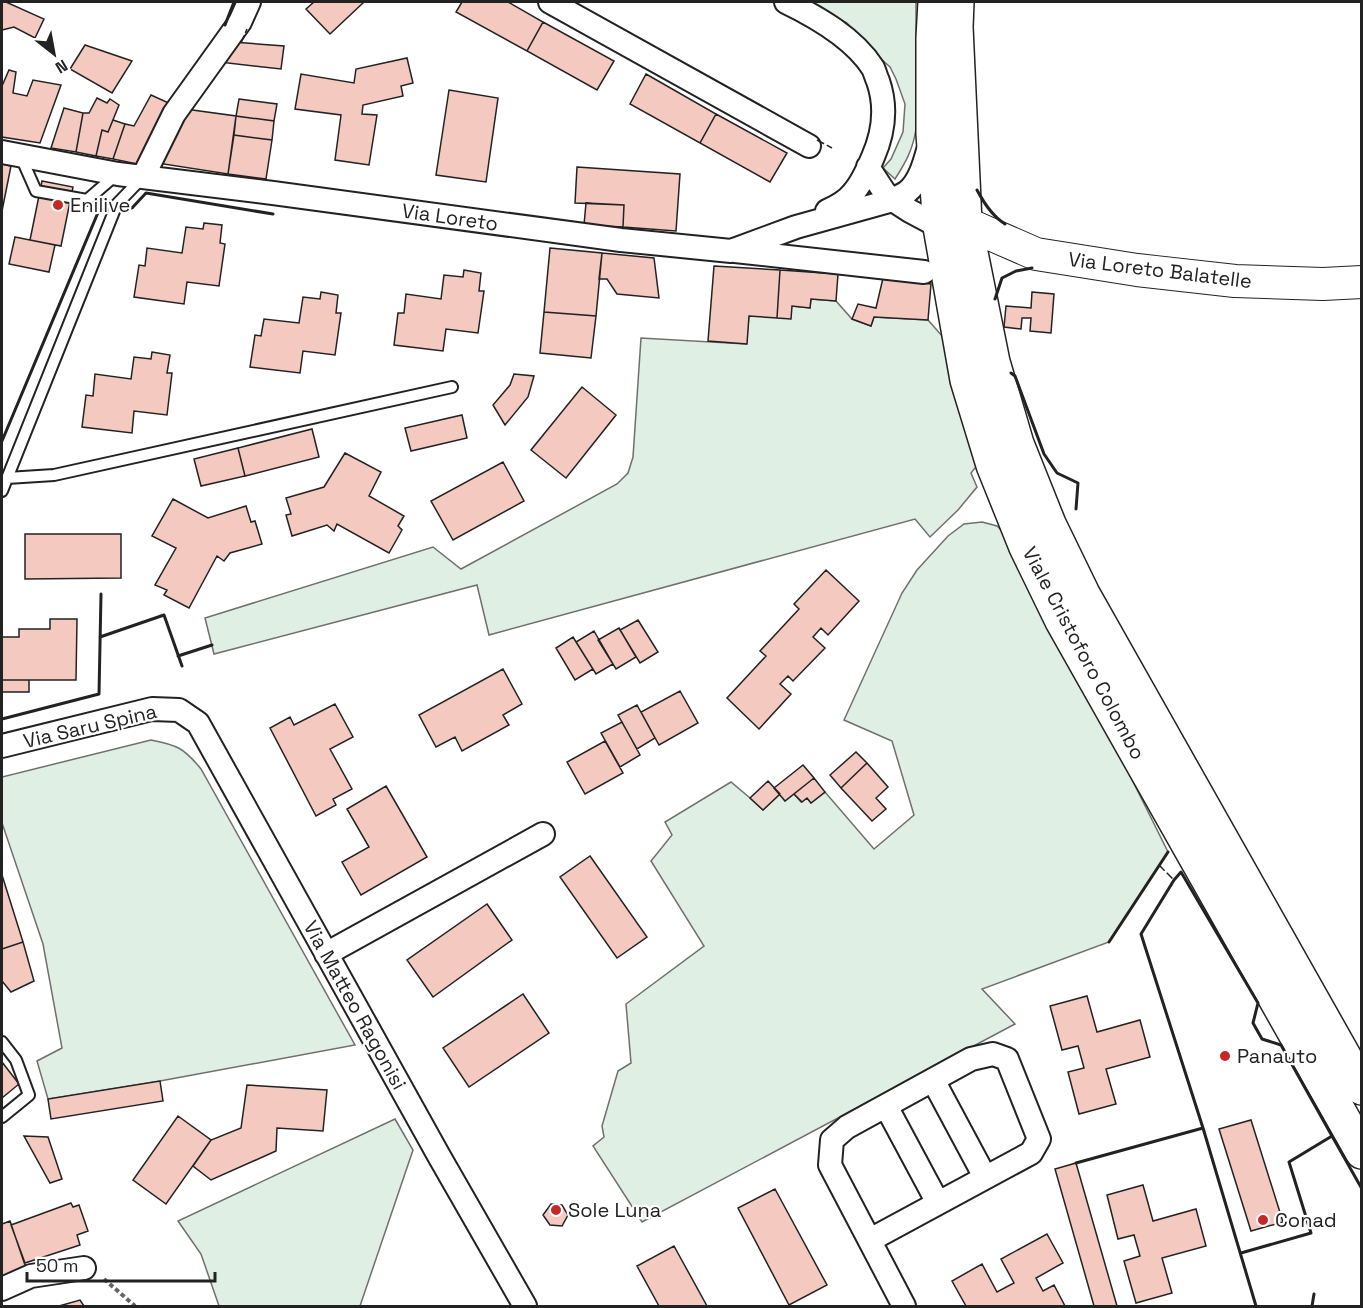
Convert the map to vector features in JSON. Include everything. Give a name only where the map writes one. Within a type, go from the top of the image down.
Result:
[{"type":"main road","name":"Viale Cristoforo Colombo","points":[[935,2],[933,134],[952,225],[1017,444],[1049,524],[1083,594],[1362,1088]]},
{"type":"main road","name":"Viale Cristoforo Colombo","points":[[957,2],[952,225],[967,380],[993,465],[1026,547],[1062,621],[1362,1152]]},
{"type":"street","points":[[143,177],[174,114],[240,22],[249,2]]},
{"type":"street","points":[[550,2],[809,146]]},
{"type":"street","points":[[786,2],[828,25],[856,48],[873,69],[883,95],[884,119],[877,148],[853,194],[839,205],[796,227]]},
{"type":"street","points":[[893,200],[908,192],[915,183],[924,164],[933,134]]},
{"type":"street","name":"Via Loreto","points":[[11,154],[118,174],[621,240],[730,251],[796,227],[893,200]]},
{"type":"street","points":[[868,167],[885,193],[893,200],[910,211],[952,225]]},
{"type":"street","name":"Via Loreto Balatelle","points":[[952,225],[1036,254],[1137,270],[1235,281],[1323,284],[1362,282]]},
{"type":"street","points":[[730,251],[924,272]]},
{"type":"street","name":"Via Saru Spina","points":[[2,746],[152,709],[179,710]]},
{"type":"street","name":"Via Matteo Ragonisi","points":[[179,710],[198,723],[525,1306]]},
{"type":"street","points":[[326,954],[543,834]]},
{"type":"street","points":[[870,1240],[1031,1153],[1039,1139],[1007,1059],[993,1054],[971,1059],[847,1127],[832,1140],[830,1165],[904,1306]]},
{"type":"street","points":[[933,1080],[985,1178]]},
{"type":"street","points":[[886,1106],[938,1203]]},
{"type":"street","points":[[2,1289],[31,1276],[84,1268]]},
{"type":"lane","points":[[11,154],[36,191],[87,200],[118,174]]},
{"type":"lane","points":[[2,491],[117,204],[143,177]]},
{"type":"lane","points":[[7,478],[54,475],[452,387]]},
{"type":"lane","points":[[2,1042],[16,1060],[29,1095],[2,1117]]},
{"type":"path","points":[[84,1268],[104,1279],[135,1306]]},
{"type":"green space","points":[[809,2],[916,2],[916,129],[908,155],[895,179],[883,168],[891,159],[903,132],[905,104],[896,79],[890,67],[847,23]]},
{"type":"green space","points":[[811,299],[836,301],[852,319],[871,326],[874,317],[928,320],[943,337],[979,463],[971,473],[977,487],[958,510],[930,537],[915,519],[489,635],[477,585],[214,654],[205,618],[433,547],[461,569],[617,484],[628,473],[633,457],[641,338],[746,344],[749,316],[792,306],[810,308]]},
{"type":"green space","points":[[982,522],[997,526],[1005,534],[1095,705],[1168,852],[1109,942],[982,989],[1015,1024],[642,1222],[593,1146],[604,1137],[602,1126],[618,1071],[631,1063],[626,1004],[704,946],[651,861],[672,835],[665,822],[731,782],[763,810],[780,794],[785,801],[794,794],[801,802],[807,798],[811,803],[825,792],[874,849],[914,815],[892,741],[844,720],[902,593],[917,570],[948,536],[964,524]]},
{"type":"green space","points":[[151,740],[179,748],[190,756],[201,769],[355,1045],[48,1099],[37,1061],[62,1048],[43,944],[2,823],[2,777]]},
{"type":"green space","points":[[395,1119],[413,1150],[360,1306],[219,1306],[201,1254],[178,1221]]},
{"type":"building","points":[[2,2],[44,19],[35,38],[14,27],[2,30]]},
{"type":"building","points":[[314,2],[364,2],[330,34],[306,9]]},
{"type":"building","points":[[462,2],[508,2],[543,22],[527,51],[456,12]]},
{"type":"building","points":[[543,22],[614,61],[597,90],[527,51]]},
{"type":"building","points":[[233,42],[284,46],[281,69],[219,62]]},
{"type":"building","points":[[85,45],[132,61],[112,93],[70,69]]},
{"type":"building","points":[[407,58],[413,83],[401,86],[403,96],[363,105],[362,114],[377,115],[369,165],[335,160],[341,115],[295,109],[301,74],[354,83],[356,69]]},
{"type":"building","points":[[9,70],[16,72],[13,93],[27,96],[33,80],[61,85],[40,143],[2,137],[2,86]]},
{"type":"building","points":[[646,74],[716,114],[700,143],[630,104]]},
{"type":"building","points":[[449,90],[498,98],[486,182],[436,175]]},
{"type":"building","points":[[151,95],[171,104],[142,165],[113,159],[125,124],[134,126]]},
{"type":"building","points":[[97,98],[107,103],[110,99],[119,105],[108,132],[102,130],[96,156],[76,152],[83,113],[89,113]]},
{"type":"building","points":[[239,99],[277,104],[274,121],[236,116]]},
{"type":"building","points":[[64,108],[83,113],[76,152],[51,148]]},
{"type":"building","points":[[185,109],[236,116],[228,174],[157,163]]},
{"type":"building","points":[[716,114],[787,153],[770,182],[700,143]]},
{"type":"building","points":[[236,116],[274,121],[272,140],[234,135]]},
{"type":"building","points":[[113,120],[125,124],[113,159],[96,156],[102,130],[108,132]]},
{"type":"building","points":[[234,135],[272,140],[266,179],[228,174]]},
{"type":"building","points":[[2,164],[11,166],[2,211]]},
{"type":"building","points":[[577,167],[680,174],[676,231],[623,227],[624,205],[575,203]]},
{"type":"building","points":[[42,181],[73,187],[61,246],[30,240]]},
{"type":"building","points":[[586,203],[624,205],[623,227],[584,225]]},
{"type":"building","points":[[204,223],[222,225],[220,243],[225,244],[219,286],[187,282],[184,304],[134,297],[139,265],[145,266],[147,248],[182,253],[186,227],[203,229]]},
{"type":"building","points":[[15,237],[55,245],[49,272],[9,264]]},
{"type":"building","points":[[550,248],[602,253],[596,316],[544,312]]},
{"type":"building","points":[[602,253],[654,258],[659,298],[617,294],[607,279],[599,279]]},
{"type":"building","points":[[714,266],[780,270],[777,318],[749,316],[747,344],[708,341]]},
{"type":"building","points":[[464,270],[481,273],[479,291],[484,291],[478,333],[446,329],[443,351],[394,345],[398,313],[404,313],[406,294],[441,299],[444,275],[463,277]]},
{"type":"building","points":[[780,270],[838,274],[836,301],[811,299],[810,308],[792,306],[791,319],[777,318]]},
{"type":"building","points":[[883,278],[931,284],[928,320],[874,317],[871,326],[852,319],[858,304],[876,308]]},
{"type":"building","points":[[321,292],[338,295],[336,313],[341,313],[335,355],[303,351],[300,373],[250,367],[255,335],[261,336],[264,319],[299,323],[303,297],[320,299]]},
{"type":"building","points":[[1032,292],[1054,294],[1051,333],[1030,331],[1031,318],[1022,318],[1021,329],[1004,327],[1006,306],[1031,308]]},
{"type":"building","points":[[544,312],[596,316],[591,358],[540,353]]},
{"type":"building","points":[[152,352],[170,355],[167,373],[172,373],[167,415],[134,411],[132,433],[82,427],[86,395],[93,396],[95,374],[131,379],[134,357],[151,359]]},
{"type":"building","points":[[514,374],[534,376],[528,397],[505,425],[493,405],[510,385]]},
{"type":"building","points":[[582,387],[616,415],[566,478],[531,450]]},
{"type":"building","points":[[462,415],[467,438],[411,451],[405,428]]},
{"type":"building","points":[[312,429],[319,457],[245,476],[238,448]]},
{"type":"building","points":[[238,448],[245,476],[201,486],[194,459]]},
{"type":"building","points":[[345,453],[381,472],[369,496],[404,516],[398,526],[402,530],[389,553],[337,524],[334,531],[327,525],[292,536],[286,515],[291,514],[286,498],[324,487]]},
{"type":"building","points":[[503,462],[524,501],[453,540],[431,501]]},
{"type":"building","points":[[173,499],[208,518],[246,506],[251,522],[255,521],[262,544],[230,553],[224,561],[217,556],[189,608],[164,595],[167,590],[155,585],[176,548],[152,536]]},
{"type":"building","points":[[25,534],[121,534],[121,578],[25,579]]},
{"type":"building","points":[[826,570],[859,601],[828,635],[821,628],[813,637],[825,648],[793,681],[788,676],[780,684],[791,694],[759,729],[727,698],[766,656],[760,651],[799,609],[794,604]]},
{"type":"building","points":[[50,619],[77,619],[76,680],[2,680],[2,637],[19,637],[19,629],[50,629]]},
{"type":"building","points":[[638,620],[658,652],[640,663],[620,630]]},
{"type":"building","points":[[619,628],[636,657],[616,669],[598,640]]},
{"type":"building","points":[[594,631],[613,664],[596,674],[576,642]]},
{"type":"building","points":[[573,637],[593,669],[575,680],[556,648]]},
{"type":"building","points":[[503,669],[522,704],[503,715],[509,725],[462,751],[455,737],[436,747],[419,715]]},
{"type":"building","points":[[2,680],[29,680],[29,692],[2,692]]},
{"type":"building","points":[[680,691],[698,723],[659,745],[641,712]]},
{"type":"building","points":[[335,704],[353,737],[330,749],[352,789],[333,799],[336,805],[316,816],[270,728],[290,717],[294,725]]},
{"type":"building","points":[[637,705],[655,738],[637,749],[618,715]]},
{"type":"building","points":[[622,722],[640,755],[620,767],[601,733]]},
{"type":"building","points":[[605,741],[623,773],[585,794],[567,762]]},
{"type":"building","points":[[856,752],[867,763],[841,788],[830,775]]},
{"type":"building","points":[[867,763],[888,787],[876,798],[886,809],[872,821],[841,788]]},
{"type":"building","points":[[803,765],[814,778],[785,801],[774,788]]},
{"type":"building","points":[[814,778],[825,792],[811,803],[807,798],[802,802],[794,794]]},
{"type":"building","points":[[768,781],[780,794],[763,810],[750,798]]},
{"type":"building","points":[[386,786],[427,857],[361,895],[342,862],[369,847],[347,809]]},
{"type":"building","points":[[590,856],[647,937],[617,958],[560,877]]},
{"type":"building","points":[[2,875],[23,942],[2,949]]},
{"type":"building","points":[[487,904],[512,940],[433,997],[407,960]]},
{"type":"building","points":[[23,942],[34,981],[11,992],[2,981],[2,949]]},
{"type":"building","points":[[523,994],[549,1033],[469,1087],[443,1048]]},
{"type":"building","points":[[1087,996],[1097,1032],[1140,1020],[1150,1057],[1106,1069],[1116,1104],[1079,1114],[1068,1072],[1084,1068],[1078,1046],[1062,1050],[1050,1006]]},
{"type":"building","points":[[2,1062],[19,1084],[2,1098]]},
{"type":"building","points":[[160,1081],[163,1101],[51,1119],[48,1099]]},
{"type":"building","points":[[247,1085],[327,1090],[323,1131],[277,1128],[276,1151],[211,1180],[193,1166],[211,1140],[241,1128]]},
{"type":"building","points":[[178,1116],[211,1140],[166,1204],[133,1180]]},
{"type":"building","points":[[1251,1120],[1283,1222],[1251,1231],[1219,1129]]},
{"type":"building","points":[[24,1136],[48,1137],[62,1179],[50,1183]]},
{"type":"building","points":[[1076,1163],[1117,1306],[1094,1306],[1055,1169]]},
{"type":"building","points":[[1143,1185],[1153,1221],[1196,1209],[1206,1246],[1162,1258],[1172,1293],[1136,1303],[1124,1261],[1140,1256],[1134,1235],[1118,1239],[1107,1195]]},
{"type":"building","points":[[775,1189],[827,1285],[789,1305],[738,1208]]},
{"type":"building","points":[[71,1203],[73,1207],[79,1205],[88,1231],[77,1235],[80,1245],[25,1263],[11,1225]]},
{"type":"building","name":"Sole Luna","points":[[551,1204],[562,1205],[568,1215],[562,1226],[550,1225],[543,1215]]},
{"type":"building","points":[[10,1221],[26,1268],[2,1277],[2,1224]]},
{"type":"building","points":[[1047,1234],[1063,1263],[1036,1278],[1043,1291],[1054,1285],[1065,1306],[966,1306],[952,1281],[982,1264],[997,1292],[1014,1283],[1001,1259]]},
{"type":"building","points":[[674,1246],[707,1306],[659,1306],[637,1266]]},
{"type":"building","points":[[80,1300],[84,1306],[59,1306]]},
{"type":"fence","points":[[241,43],[247,29]]},
{"type":"fence","points":[[817,140],[832,148]]},
{"type":"fence","points":[[1159,865],[1174,880]]},
{"type":"wall","points":[[225,25],[234,2]]},
{"type":"wall","points":[[977,190],[992,213],[1005,224]]},
{"type":"wall","points":[[125,206],[132,208],[146,193],[273,214]]},
{"type":"wall","points":[[2,441],[102,203],[110,204]]},
{"type":"wall","points":[[995,299],[1002,278],[1016,271],[1032,268]]},
{"type":"wall","points":[[1011,373],[1015,376],[1044,454],[1057,473],[1078,483],[1076,509]]},
{"type":"wall","points":[[2,719],[99,694],[101,594]]},
{"type":"wall","points":[[100,637],[164,615],[182,666]]},
{"type":"wall","points":[[178,656],[212,645]]},
{"type":"wall","points":[[1109,942],[1168,852]]},
{"type":"wall","points":[[1256,1306],[1203,1128],[1141,934],[1181,872],[1258,1003],[1253,1023],[1262,1039],[1281,1045],[1332,1136]]},
{"type":"wall","points":[[1076,1163],[1203,1128]]},
{"type":"wall","points":[[1241,1253],[1311,1233],[1289,1162],[1332,1136],[1362,1189]]},
{"type":"wall","points":[[1312,1306],[1314,1294]]},
{"type":"place","name":"Enilive","points":[[58,205]]},
{"type":"place","name":"Panauto","points":[[1225,1056]]},
{"type":"place","name":"Sole Luna","points":[[556,1210]]},
{"type":"place","name":"Conad","points":[[1263,1220]]}]
